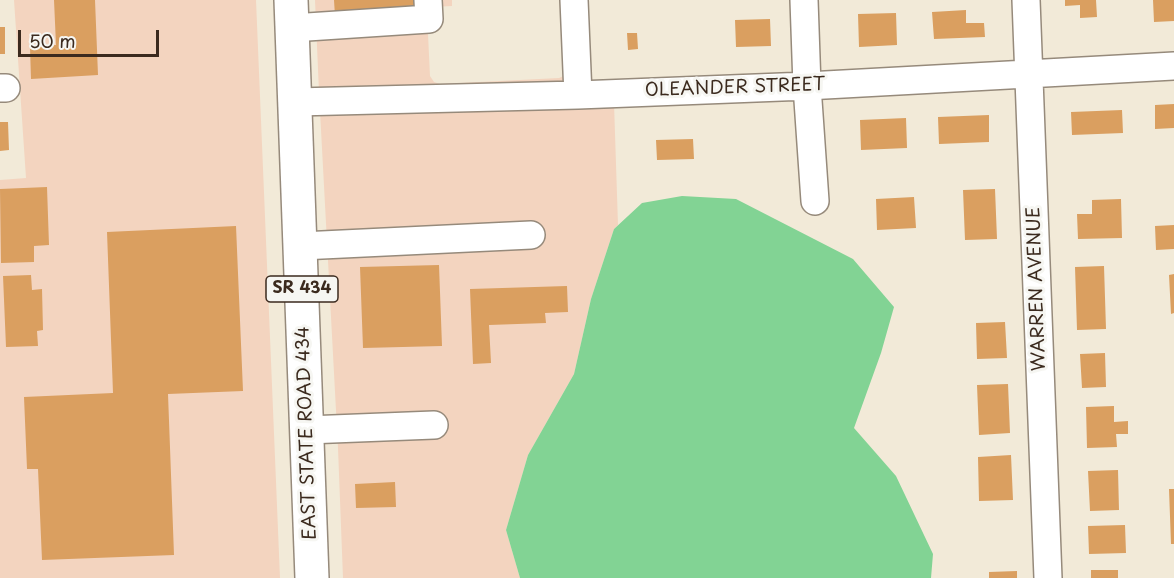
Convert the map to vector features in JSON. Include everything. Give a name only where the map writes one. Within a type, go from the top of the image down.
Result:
[{"type":"main road","name":"EAST STATE ROAD 434","points":[[292,14],[312,578]]},
{"type":"street","points":[[292,14],[429,20],[428,0]]},
{"type":"street","points":[[574,0],[578,95]]},
{"type":"street","points":[[804,0],[814,201]]},
{"type":"street","name":"WARREN AVENUE","points":[[1026,0],[1048,578]]},
{"type":"street","name":"OLEANDER STREET","points":[[296,102],[578,95],[807,86],[1174,66]]},
{"type":"street","points":[[301,246],[531,235]]},
{"type":"street","points":[[307,430],[434,424]]},
{"type":"shaded area","points":[[14,0],[256,0],[280,578],[0,578],[0,180],[26,178]]},
{"type":"shaded area","points":[[315,0],[452,0],[452,6],[433,7],[427,13],[430,76],[434,82],[440,84],[559,78],[566,75],[567,86],[319,92]]},
{"type":"shaded area","points":[[614,103],[618,225],[614,229],[591,299],[574,374],[528,455],[506,530],[520,578],[343,578],[320,111]]},
{"type":"green space","points":[[682,196],[736,199],[853,259],[894,307],[881,353],[854,428],[896,476],[933,554],[931,578],[520,578],[506,530],[528,455],[574,374],[591,299],[614,229],[642,203]]},
{"type":"building","points":[[54,0],[95,0],[98,75],[31,79],[30,47],[56,45]]},
{"type":"building","points":[[334,0],[425,0],[425,12],[335,16]]},
{"type":"building","points":[[1065,0],[1096,0],[1097,17],[1080,18],[1080,5],[1065,6]]},
{"type":"building","points":[[1153,0],[1174,0],[1174,21],[1154,22]]},
{"type":"building","points":[[966,10],[966,23],[984,23],[985,37],[934,39],[932,12]]},
{"type":"building","points":[[896,13],[897,45],[859,47],[858,14]]},
{"type":"building","points":[[770,19],[771,46],[736,47],[735,20]]},
{"type":"building","points":[[0,27],[5,27],[5,54],[0,54]]},
{"type":"building","points":[[627,33],[637,33],[638,49],[628,50]]},
{"type":"building","points":[[1174,104],[1174,128],[1155,129],[1155,105]]},
{"type":"building","points":[[1122,110],[1123,133],[1072,135],[1071,112]]},
{"type":"building","points":[[989,115],[989,142],[939,144],[938,117]]},
{"type":"building","points":[[906,118],[907,148],[861,150],[860,120]]},
{"type":"building","points":[[0,122],[8,122],[9,150],[0,151]]},
{"type":"building","points":[[693,139],[694,159],[657,160],[656,140]]},
{"type":"building","points":[[47,187],[49,245],[34,246],[34,262],[1,263],[0,189]]},
{"type":"building","points":[[995,189],[997,239],[965,240],[963,190]]},
{"type":"building","points":[[914,197],[916,228],[877,230],[876,199]]},
{"type":"building","points":[[1121,199],[1122,238],[1078,239],[1077,214],[1092,214],[1092,200]]},
{"type":"building","points":[[1174,225],[1174,249],[1156,250],[1155,226]]},
{"type":"building","points":[[236,226],[243,391],[168,394],[174,555],[42,560],[38,469],[27,469],[24,397],[113,393],[107,232]]},
{"type":"building","points":[[439,265],[442,346],[363,348],[360,267]]},
{"type":"building","points":[[1104,266],[1106,329],[1077,330],[1075,267]]},
{"type":"building","points":[[1174,274],[1174,313],[1171,314],[1169,275]]},
{"type":"building","points":[[31,275],[32,290],[42,289],[43,330],[37,331],[38,346],[6,347],[3,276]]},
{"type":"building","points":[[567,286],[568,312],[545,313],[546,323],[489,325],[491,363],[473,364],[470,289]]},
{"type":"building","points":[[1005,322],[1007,358],[977,359],[976,323]]},
{"type":"building","points":[[1105,353],[1106,387],[1082,388],[1080,354]]},
{"type":"building","points":[[1008,384],[1010,433],[979,435],[977,385]]},
{"type":"building","points":[[1114,406],[1114,422],[1128,421],[1128,434],[1116,434],[1117,447],[1087,448],[1086,407]]},
{"type":"building","points":[[1011,455],[1013,500],[979,501],[978,457]]},
{"type":"building","points":[[1118,470],[1119,510],[1090,511],[1088,471]]},
{"type":"building","points":[[395,482],[396,507],[356,508],[355,484]]},
{"type":"building","points":[[1169,489],[1174,489],[1174,544],[1171,544]]},
{"type":"building","points":[[1125,525],[1126,553],[1089,554],[1088,526]]},
{"type":"building","points":[[1091,570],[1118,570],[1118,578],[1091,578]]},
{"type":"building","points":[[1017,571],[1017,578],[989,578],[989,572]]}]
